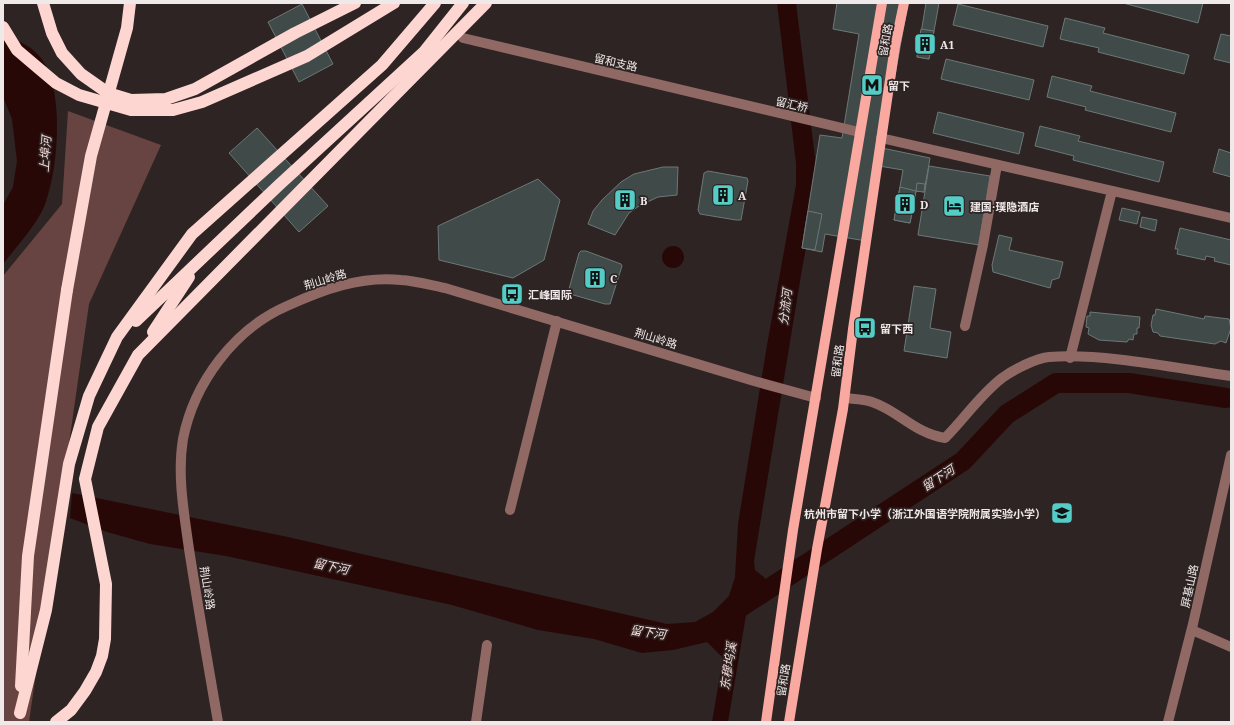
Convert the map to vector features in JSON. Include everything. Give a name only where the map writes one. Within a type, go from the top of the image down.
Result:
[{"type":"highway","points":[[43,3],[52,33],[62,53],[81,74],[108,93],[131,100],[166,99],[195,89],[295,33],[355,3]]},
{"type":"highway","points":[[20,718],[28,556],[67,290],[91,156],[127,28],[130,3]]},
{"type":"highway","points":[[3,27],[17,50],[56,83],[79,95],[131,110],[173,110],[202,102],[307,56],[394,3]]},
{"type":"highway","points":[[20,718],[46,610],[69,464],[89,396],[116,338],[192,234],[382,65],[435,3]]},
{"type":"highway","points":[[116,338],[279,185],[424,52],[463,3]]},
{"type":"highway","points":[[138,355],[486,3]]},
{"type":"highway","points":[[56,722],[71,710],[86,691],[96,672],[105,639],[106,584],[85,479],[98,427],[138,355],[200,260]]},
{"type":"main road","name":"留和路","points":[[766,722],[785,586],[859,132],[882,3]]},
{"type":"main road","name":"留和路","points":[[789,722],[817,549],[844,398],[881,138],[895,46],[904,3]]},
{"type":"street","name":"留和支路","points":[[463,38],[764,110]]},
{"type":"street","name":"留汇桥","points":[[764,110],[859,132]]},
{"type":"street","points":[[881,138],[1231,218]]},
{"type":"street","points":[[965,326],[983,246],[997,165]]},
{"type":"street","points":[[1070,358],[1112,191]]},
{"type":"street","name":"荆山岭路","points":[[218,722],[182,499],[183,440],[193,404],[213,369],[239,337],[267,314],[329,288],[365,280],[402,280],[445,288],[557,320],[754,381],[816,398]]},
{"type":"street","points":[[510,510],[557,320]]},
{"type":"street","points":[[844,398],[872,402],[916,428],[933,436],[945,438],[963,416],[1002,378],[1021,367],[1047,357],[1100,358],[1231,376]]},
{"type":"street","name":"屏基山路","points":[[1168,722],[1192,630],[1231,455]]},
{"type":"street","points":[[1192,630],[1231,647]]},
{"type":"street","points":[[476,722],[486,645]]},
{"type":"shaded area","points":[[68,111],[161,145],[89,304],[29,722],[3,722],[3,276],[62,204]]},
{"type":"water","points":[[777,3],[796,3],[817,174],[815,202],[802,269],[754,561],[755,570],[765,578],[763,600],[746,615],[728,722],[712,722],[723,658],[707,642],[673,650],[642,653],[594,639],[538,630],[452,605],[226,556],[150,544],[107,532],[70,518],[72,493],[288,537],[667,624],[695,622],[713,612],[729,596],[735,577],[738,524],[767,345],[796,185],[796,163]]},
{"type":"water","name":"上埠河","points":[[3,35],[27,45],[37,53],[45,64],[51,78],[55,96],[57,135],[53,174],[44,207],[31,229],[3,264],[3,205],[13,187],[17,161],[12,119],[3,97]]},
{"type":"water","points":[[673,246],[681,249],[684,257],[681,265],[673,268],[665,265],[662,257],[665,249]]},
{"type":"building","name":"留下","points":[[837,3],[908,3],[882,148],[930,158],[924,192],[916,191],[910,223],[894,220],[903,170],[879,166],[866,241],[825,234],[822,252],[802,248],[820,135],[842,138],[859,34],[833,29]]},
{"type":"building","name":"留下","points":[[926,3],[939,3],[929,59],[917,57]]},
{"type":"building","points":[[1123,3],[1203,3],[1198,23]]},
{"type":"building","points":[[302,4],[333,64],[299,82],[268,22]]},
{"type":"building","points":[[958,4],[1048,26],[1043,47],[953,25]]},
{"type":"building","points":[[1065,18],[1105,28],[1103,33],[1189,55],[1184,74],[1098,52],[1099,48],[1060,39]]},
{"type":"building","name":"A1","points":[[921,29],[934,31],[929,59],[917,57]]},
{"type":"building","points":[[1221,34],[1231,36],[1231,63],[1214,59]]},
{"type":"building","points":[[946,59],[1034,80],[1029,100],[941,79]]},
{"type":"building","points":[[1052,76],[1092,86],[1090,91],[1176,113],[1171,132],[1085,110],[1086,107],[1047,97]]},
{"type":"building","points":[[938,112],[1024,133],[1019,154],[933,133]]},
{"type":"building","points":[[1040,126],[1080,136],[1078,141],[1164,162],[1159,182],[1073,160],[1074,156],[1035,146]]},
{"type":"building","points":[[257,128],[328,206],[299,232],[229,153]]},
{"type":"building","points":[[1219,149],[1231,153],[1231,177],[1213,172]]},
{"type":"building","name":"建国·璞隐酒店","points":[[929,166],[990,176],[979,245],[918,235]]},
{"type":"building","name":"B","points":[[663,167],[678,167],[677,195],[658,197],[639,206],[629,213],[615,235],[588,224],[593,211],[621,182],[634,174]]},
{"type":"building","name":"A","points":[[708,171],[747,178],[748,181],[741,220],[700,214],[698,210],[704,173]]},
{"type":"building","points":[[538,179],[560,200],[544,260],[513,278],[439,260],[438,226]]},
{"type":"building","points":[[917,183],[925,184],[924,192],[916,191]]},
{"type":"building","name":"D","points":[[900,187],[916,191],[910,223],[894,220]]},
{"type":"building","points":[[1122,208],[1140,212],[1137,224],[1119,220]]},
{"type":"building","points":[[808,211],[822,214],[815,250],[802,248]]},
{"type":"building","points":[[1142,217],[1157,220],[1155,231],[1140,227]]},
{"type":"building","points":[[1180,228],[1231,240],[1231,265],[1214,261],[1215,258],[1206,256],[1205,260],[1177,254],[1178,249],[1175,249]]},
{"type":"building","points":[[999,235],[1012,238],[1009,250],[1063,262],[1059,278],[1052,280],[1050,288],[993,272],[992,265]]},
{"type":"building","name":"C","points":[[581,251],[586,251],[621,264],[622,266],[610,304],[605,304],[570,294],[569,289],[579,253]]},
{"type":"building","points":[[914,286],[936,289],[930,328],[951,332],[947,358],[904,351]]},
{"type":"building","points":[[1156,309],[1204,319],[1205,316],[1229,319],[1231,328],[1226,343],[1221,341],[1215,344],[1160,336],[1158,333],[1153,332],[1151,325]]},
{"type":"building","points":[[1090,312],[1140,317],[1137,334],[1134,334],[1133,340],[1129,339],[1127,342],[1099,340],[1088,334],[1089,328],[1086,327],[1087,316],[1090,316]]},
{"type":"waterway","name":"留下河","points":[[741,607],[963,461],[1007,414],[1056,383],[1129,383],[1226,398]]},
{"type":"place","name":"A1","points":[[925,44]]},
{"type":"place","name":"留下","points":[[872,85]]},
{"type":"place","name":"A","points":[[723,195]]},
{"type":"place","name":"B","points":[[625,200]]},
{"type":"place","name":"D","points":[[905,204]]},
{"type":"place","name":"建国·璞隐酒店","points":[[954,206]]},
{"type":"place","name":"C","points":[[595,278]]},
{"type":"place","name":"汇峰国际","points":[[512,294]]},
{"type":"place","name":"留下西","points":[[865,328]]},
{"type":"place","name":"杭州市留下小学（浙江外国语学院附属实验小学）","points":[[1062,513]]},
{"type":"water label","name":"分流河","points":[[785,307]]},
{"type":"water label","name":"东穆坞溪","points":[[728,666]]}]
